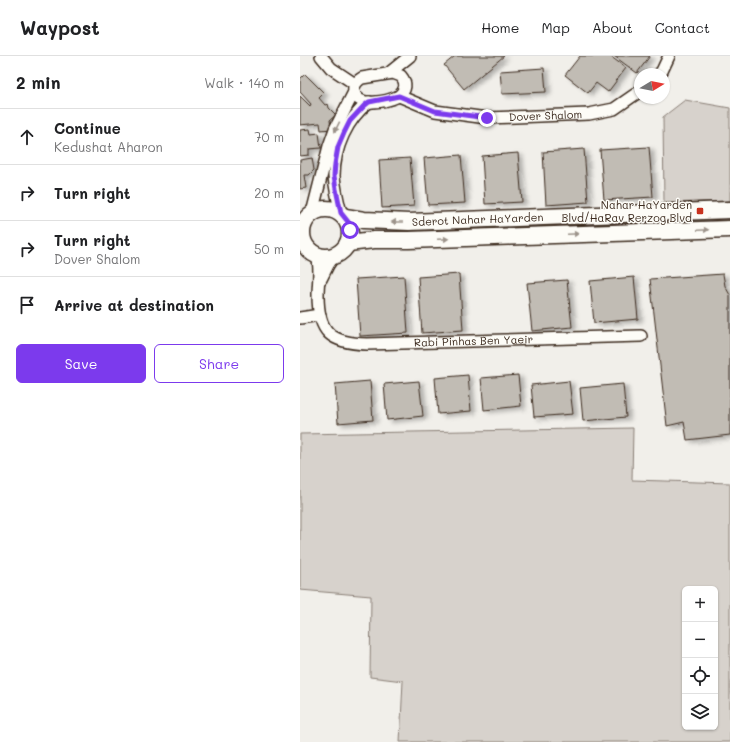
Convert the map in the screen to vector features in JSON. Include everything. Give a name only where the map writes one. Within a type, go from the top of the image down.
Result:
[{"type":"main road","points":[[330,209],[343,215],[350,230],[350,237],[348,243],[340,253],[334,256],[323,257],[308,248],[303,240],[302,232],[306,217],[317,210],[330,209]]},
{"type":"main road","name":"Sderot Nahar HaYarden","points":[[343,215],[364,220],[409,222],[730,210]]},
{"type":"main road","name":"Sderot Nahar HaYarden","points":[[348,243],[374,240],[425,240],[730,229]]},
{"type":"street","points":[[306,217],[335,128],[355,88],[362,78],[389,73],[397,74],[404,79],[405,89],[399,96],[362,102],[358,99],[355,88],[331,68],[321,56]]},
{"type":"street","points":[[389,73],[410,56]]},
{"type":"street","points":[[663,68],[669,56]]},
{"type":"street","name":"Dover Shalom","points":[[399,96],[435,111],[487,118],[589,114],[614,108],[634,95]]},
{"type":"street","points":[[343,215],[334,176],[338,147],[350,121],[369,102]]},
{"type":"street","name":"Rabi Pinhas Ben Yaeir","points":[[308,248],[320,273],[318,296],[323,326],[328,334],[347,342],[356,344],[641,336]]},
{"type":"street","name":"Rabi Pinhas Ben Yaeir","points":[[319,285],[323,274],[334,256]]},
{"type":"street","points":[[300,318],[320,314]]},
{"type":"shaded area","points":[[685,100],[730,108],[730,201],[664,203],[663,117]]},
{"type":"shaded area","points":[[633,428],[632,480],[730,483],[730,742],[400,742],[403,681],[370,677],[371,596],[300,590],[300,434]]},
{"type":"building","points":[[455,56],[504,56],[464,89],[444,65]]},
{"type":"building","points":[[580,56],[610,56],[626,68],[608,92],[596,83],[588,93],[565,75]]},
{"type":"building","points":[[614,56],[650,56],[641,68],[634,68],[634,71]]},
{"type":"building","points":[[544,68],[546,92],[502,94],[500,71]]},
{"type":"building","points":[[305,74],[324,93],[319,98],[325,105],[328,104],[329,108],[336,115],[330,120],[331,129],[321,130],[320,123],[300,125],[300,96],[310,106],[311,104],[300,92],[300,79]]},
{"type":"building","points":[[310,129],[311,134],[319,133],[321,148],[309,149],[309,155],[300,156],[300,130]]},
{"type":"building","points":[[649,147],[653,197],[604,200],[600,150]]},
{"type":"building","points":[[584,149],[588,202],[546,205],[543,152]]},
{"type":"building","points":[[518,153],[522,202],[485,204],[482,156]]},
{"type":"building","points":[[461,155],[465,203],[428,205],[424,158]]},
{"type":"building","points":[[312,158],[314,170],[309,175],[304,175],[306,188],[300,189],[300,160]]},
{"type":"building","points":[[410,158],[414,206],[382,208],[379,160]]},
{"type":"building","points":[[459,274],[463,330],[422,333],[418,277]]},
{"type":"building","points":[[723,274],[725,286],[730,295],[730,435],[687,440],[684,422],[667,426],[650,279]]},
{"type":"building","points":[[404,276],[408,333],[360,336],[356,279]]},
{"type":"building","points":[[634,277],[638,319],[594,323],[590,281]]},
{"type":"building","points":[[567,280],[572,327],[532,331],[527,283]]},
{"type":"building","points":[[468,375],[471,411],[438,414],[435,378]]},
{"type":"building","points":[[518,375],[521,406],[484,410],[481,378]]},
{"type":"building","points":[[370,381],[373,420],[338,423],[335,384]]},
{"type":"building","points":[[419,381],[423,416],[387,420],[384,384]]},
{"type":"building","points":[[569,381],[573,414],[534,417],[531,385]]},
{"type":"building","points":[[623,384],[626,417],[583,421],[580,388]]},
{"type":"place","name":"Nahar HaYarden Blvd/HaRav Rerzog Blvd","points":[[700,211]]},
{"type":"route","points":[[350,230],[349,223],[341,213],[334,176],[335,164],[338,147],[344,133],[350,121],[364,106],[369,102],[399,96],[435,111],[487,118]]}]
